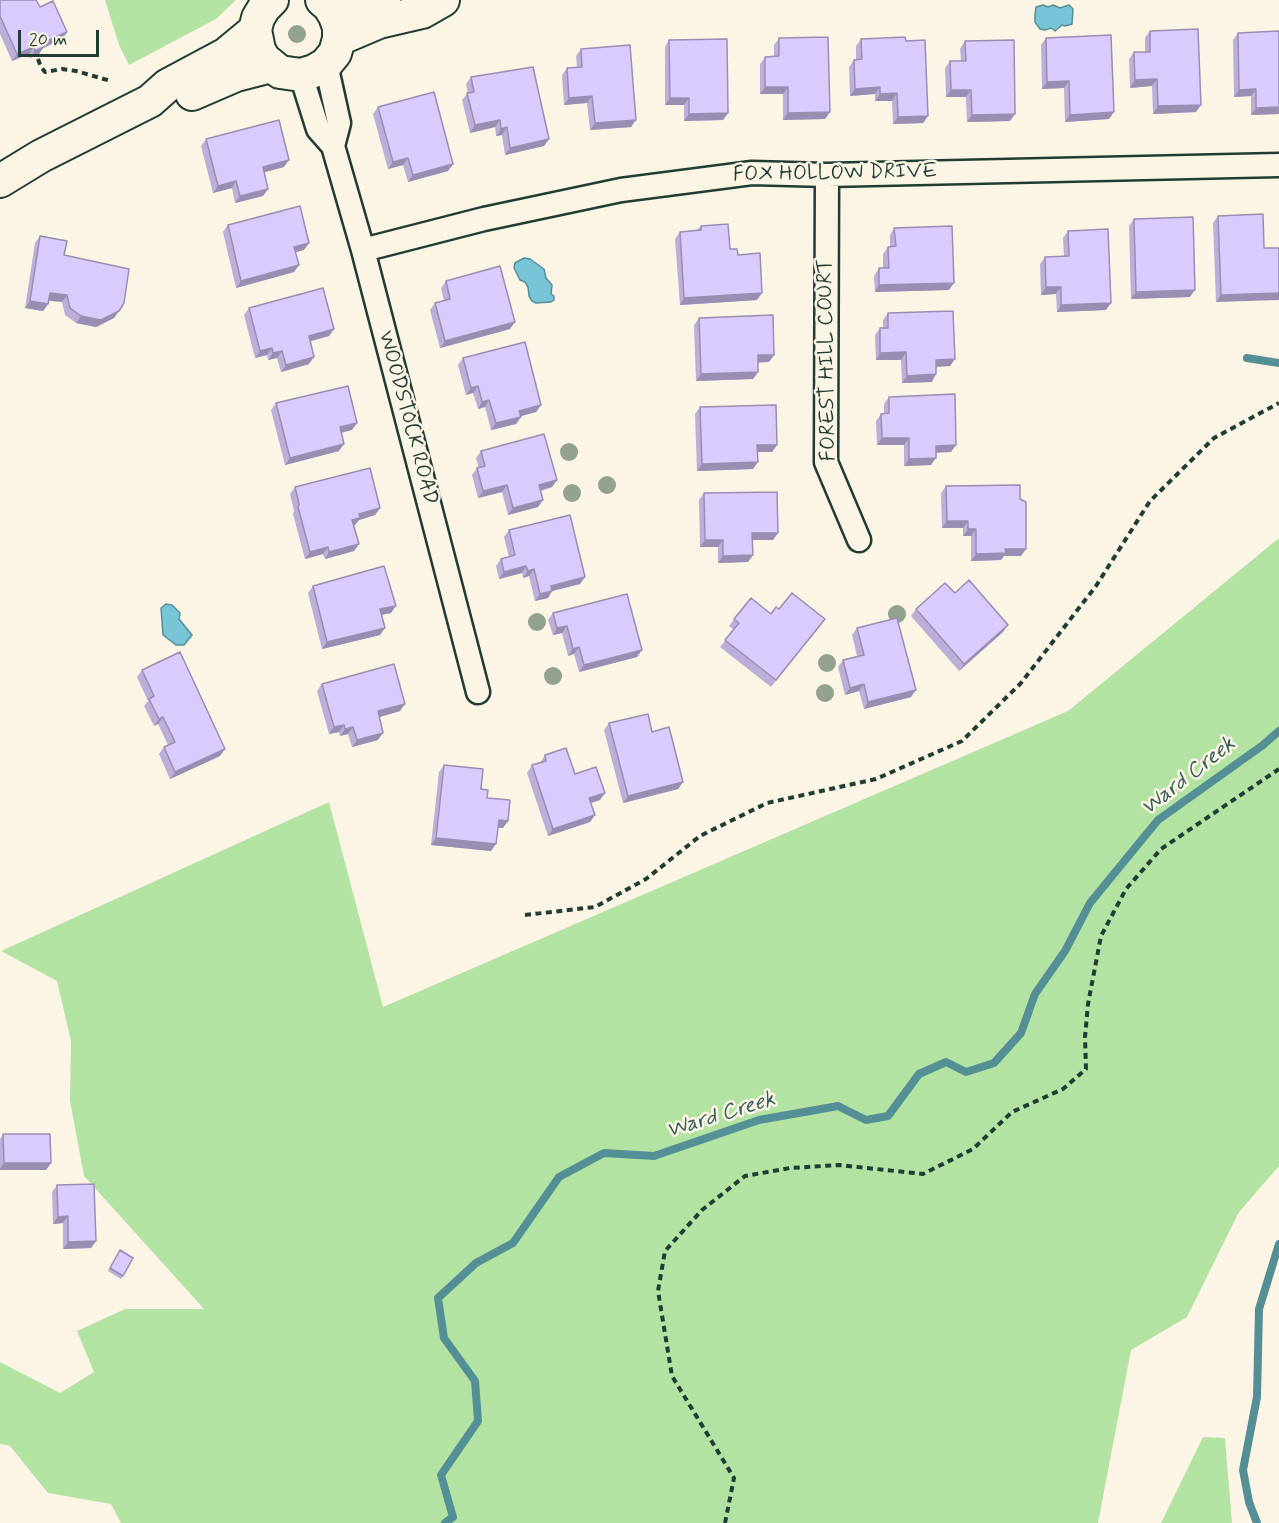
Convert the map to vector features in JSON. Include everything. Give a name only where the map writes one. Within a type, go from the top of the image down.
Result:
[{"type":"main road","points":[[272,0],[258,18],[255,30],[259,50],[271,66],[280,72],[322,59],[379,22],[422,12],[443,0]]},
{"type":"main road","points":[[326,3],[343,7],[384,0]]},
{"type":"main road","points":[[322,59],[339,27],[336,16],[326,3]]},
{"type":"main road","points":[[0,181],[41,156],[150,101],[168,85],[226,54],[255,30]]},
{"type":"main road","points":[[150,101],[182,98],[236,75],[271,66]]},
{"type":"street","name":"WOODSTOCK ROAD","points":[[322,59],[318,129],[333,146],[363,250],[478,692]]},
{"type":"street","name":"FOX HOLLOW DRIVE","points":[[363,250],[484,219],[621,190],[752,173],[827,175],[1279,165]]},
{"type":"street","name":"FOREST HILL COURT","points":[[827,175],[826,462],[859,540]]},
{"type":"path","points":[[38,59],[45,72],[62,69],[76,70],[111,81]]},
{"type":"path","points":[[525,915],[595,907],[646,879],[700,836],[766,803],[876,779],[962,741],[1028,674],[1096,586],[1150,501],[1214,438],[1279,403]]},
{"type":"path","points":[[725,1523],[734,1478],[672,1376],[658,1291],[665,1251],[702,1210],[745,1176],[790,1168],[839,1165],[923,1174],[973,1149],[1012,1112],[1062,1089],[1086,1069],[1084,1036],[1101,936],[1126,889],[1161,849],[1279,769]]},
{"type":"green space","points":[[105,0],[236,0],[216,19],[129,65],[119,45]]},
{"type":"green space","points":[[1279,538],[1279,1166],[1239,1212],[1187,1317],[1131,1350],[1098,1523],[121,1523],[111,1504],[48,1493],[10,1446],[0,1444],[0,1362],[60,1393],[94,1372],[77,1331],[125,1309],[204,1309],[84,1176],[70,1101],[71,1041],[57,981],[1,951],[329,802],[383,1007],[1068,711]]},
{"type":"green space","points":[[1203,1437],[1225,1438],[1232,1523],[1161,1523]]},
{"type":"water","points":[[1043,5],[1060,8],[1069,5],[1073,9],[1072,24],[1062,25],[1055,31],[1051,28],[1040,29],[1035,22],[1036,7]]},
{"type":"water","points":[[524,258],[530,259],[544,269],[546,278],[552,285],[551,294],[554,300],[551,302],[532,301],[528,287],[520,280],[514,268],[515,263]]},
{"type":"water","points":[[166,604],[172,605],[180,613],[179,619],[192,635],[184,645],[176,645],[163,635],[161,608]]},
{"type":"building","points":[[0,0],[36,0],[40,7],[53,1],[67,32],[42,43],[44,47],[35,51],[34,47],[17,54],[0,16]]},
{"type":"building","points":[[1198,29],[1201,105],[1158,106],[1157,79],[1135,80],[1134,52],[1150,52],[1150,31]]},
{"type":"building","points":[[1279,31],[1279,107],[1256,108],[1256,89],[1239,90],[1238,33]]},
{"type":"building","points":[[1111,35],[1114,112],[1070,115],[1069,81],[1047,82],[1046,38]]},
{"type":"building","points":[[828,37],[830,112],[788,113],[788,87],[765,87],[765,57],[779,56],[779,38]]},
{"type":"building","points":[[905,37],[906,41],[925,40],[928,116],[898,117],[897,93],[880,94],[880,87],[855,89],[854,60],[862,59],[861,39]]},
{"type":"building","points":[[727,39],[728,113],[689,114],[689,98],[670,98],[669,40]]},
{"type":"building","points":[[1014,40],[1015,114],[972,115],[971,90],[951,90],[950,61],[966,61],[965,41]]},
{"type":"building","points":[[630,45],[636,120],[595,123],[592,96],[569,98],[567,68],[582,67],[581,49]]},
{"type":"building","points":[[533,67],[549,139],[510,148],[507,127],[501,129],[500,120],[475,125],[467,93],[474,92],[471,77]]},
{"type":"building","points":[[434,92],[453,164],[413,175],[408,158],[393,162],[378,107]]},
{"type":"building","points":[[279,120],[289,160],[263,167],[268,189],[240,196],[236,181],[218,186],[206,139]]},
{"type":"building","points":[[300,206],[309,243],[294,247],[299,265],[241,281],[228,225]]},
{"type":"building","points":[[1263,214],[1264,248],[1279,248],[1279,293],[1221,295],[1218,216]]},
{"type":"building","points":[[1193,217],[1195,290],[1136,292],[1134,219]]},
{"type":"building","points":[[728,224],[730,249],[737,249],[738,255],[760,253],[762,293],[684,298],[680,232],[701,230],[701,226]]},
{"type":"building","points":[[952,226],[954,283],[879,285],[879,268],[889,268],[888,247],[896,246],[894,228]]},
{"type":"building","points":[[1108,229],[1111,303],[1061,305],[1061,287],[1046,287],[1045,257],[1069,256],[1068,231]]},
{"type":"building","points":[[40,236],[67,241],[64,255],[129,269],[124,303],[119,311],[101,320],[81,316],[70,308],[67,295],[50,293],[48,304],[30,301]]},
{"type":"building","points":[[500,266],[515,322],[445,341],[435,303],[450,299],[446,281]]},
{"type":"building","points":[[323,288],[334,329],[309,336],[314,357],[286,365],[282,351],[273,353],[272,348],[260,351],[249,308]]},
{"type":"building","points":[[953,311],[955,359],[936,360],[936,374],[907,376],[906,352],[880,353],[880,328],[888,328],[888,313]]},
{"type":"building","points":[[773,315],[774,355],[758,355],[758,372],[701,374],[699,318]]},
{"type":"building","points":[[525,342],[541,405],[519,411],[521,417],[496,423],[489,400],[482,402],[478,386],[471,388],[463,358]]},
{"type":"building","points":[[348,386],[357,423],[340,427],[344,444],[290,458],[276,403]]},
{"type":"building","points":[[955,394],[956,445],[936,446],[936,458],[909,459],[909,438],[882,438],[881,414],[889,413],[889,397]]},
{"type":"building","points":[[776,405],[777,445],[757,445],[758,462],[702,464],[700,407]]},
{"type":"building","points":[[544,434],[557,480],[539,485],[543,500],[513,508],[507,485],[483,491],[477,468],[485,466],[481,451]]},
{"type":"building","points":[[370,468],[380,508],[359,514],[360,518],[352,520],[359,544],[329,552],[328,547],[310,552],[295,487]]},
{"type":"building","points":[[1020,485],[1020,499],[1026,502],[1026,549],[1005,549],[1006,553],[976,554],[976,529],[968,529],[968,521],[947,521],[946,486]]},
{"type":"building","points":[[777,492],[778,533],[752,533],[753,555],[723,556],[723,540],[705,540],[704,493]]},
{"type":"building","points":[[570,515],[585,577],[551,586],[552,591],[540,594],[534,569],[528,571],[526,566],[504,572],[501,559],[515,555],[509,530]]},
{"type":"building","points":[[384,566],[396,606],[380,609],[385,628],[327,642],[313,586]]},
{"type":"building","points":[[969,580],[1008,625],[964,664],[916,609],[945,583],[955,593]]},
{"type":"building","points":[[792,593],[825,619],[776,680],[725,640],[739,623],[734,619],[751,598],[771,614],[776,607],[779,609]]},
{"type":"building","points":[[627,594],[642,650],[584,665],[579,647],[573,649],[567,626],[557,628],[553,613]]},
{"type":"building","points":[[897,618],[916,690],[868,702],[864,684],[850,688],[843,660],[864,655],[857,628]]},
{"type":"building","points":[[180,652],[225,749],[175,772],[164,747],[175,742],[163,717],[159,719],[149,699],[154,696],[142,670]]},
{"type":"building","points":[[394,664],[405,704],[378,711],[383,733],[357,740],[353,727],[345,729],[344,725],[334,727],[322,684]]},
{"type":"building","points":[[648,714],[652,732],[669,727],[683,782],[628,796],[609,723]]},
{"type":"building","points":[[566,748],[575,774],[596,767],[605,793],[589,798],[595,815],[553,829],[532,765],[546,761],[545,755]]},
{"type":"building","points":[[444,765],[483,769],[481,789],[488,790],[487,798],[510,800],[508,821],[499,820],[496,844],[436,838]]},
{"type":"building","points":[[3,1134],[50,1134],[51,1163],[4,1163]]},
{"type":"building","points":[[94,1184],[96,1241],[68,1242],[68,1216],[58,1217],[57,1185]]},
{"type":"building","points":[[120,1250],[133,1258],[123,1276],[110,1268]]},
{"type":"waterway","points":[[1247,358],[1279,363]]},
{"type":"waterway","name":"Ward Creek","points":[[445,1523],[453,1517],[441,1475],[478,1421],[475,1381],[444,1338],[438,1298],[476,1263],[513,1243],[559,1177],[604,1153],[654,1156],[759,1120],[838,1106],[866,1120],[888,1116],[919,1074],[946,1062],[966,1072],[994,1063],[1021,1033],[1035,994],[1065,951],[1090,903],[1158,820],[1279,731]]},
{"type":"waterway","points":[[1257,1523],[1249,1502],[1243,1470],[1257,1397],[1259,1309],[1279,1244]]}]
